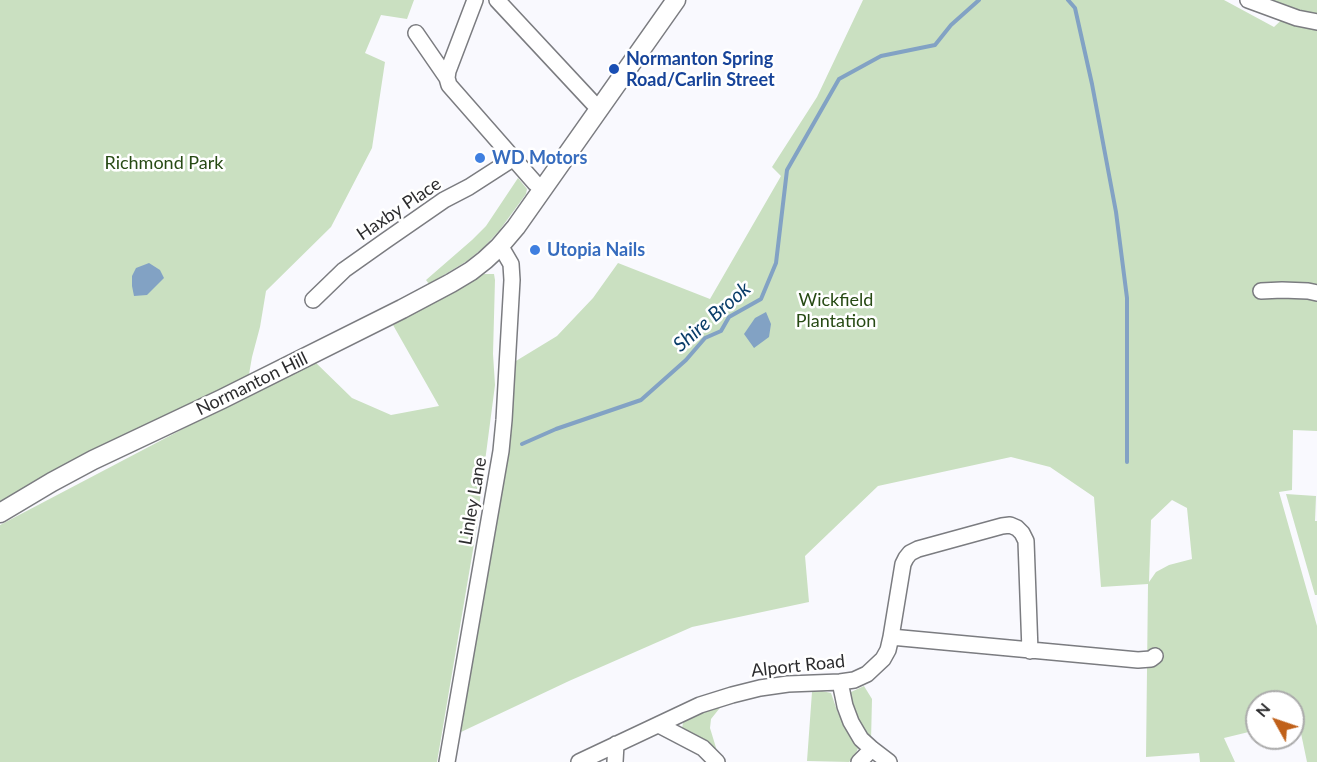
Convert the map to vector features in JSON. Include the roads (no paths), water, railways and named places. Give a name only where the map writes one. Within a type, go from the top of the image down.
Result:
[{"type":"main road","name":"Normanton Hill","points":[[0,513],[93,460],[222,399],[429,295],[471,271],[499,247],[516,227],[676,0]]},
{"type":"street","points":[[447,78],[475,0]]},
{"type":"street","points":[[497,0],[593,103],[600,107]]},
{"type":"street","points":[[1248,0],[1297,18],[1317,22]]},
{"type":"street","points":[[416,33],[447,78],[449,85],[535,183],[543,189]]},
{"type":"street","name":"Haxby Place","points":[[313,300],[344,270],[444,200],[470,187],[514,158]]},
{"type":"street","name":"Linley Lane","points":[[447,762],[499,463],[504,420],[512,280],[511,264],[499,247]]},
{"type":"street","points":[[1261,291],[1317,293]]},
{"type":"street","name":"Alport Road","points":[[579,762],[700,705],[760,688],[788,684],[840,682],[854,680],[867,674],[883,659],[888,650],[903,564],[910,553],[1002,526],[1010,525],[1017,528],[1026,541],[1030,651]]},
{"type":"street","points":[[891,637],[1141,660],[1155,656]]},
{"type":"street","points":[[840,682],[844,706],[861,739],[889,762]]},
{"type":"street","points":[[659,724],[703,748],[717,762]]},
{"type":"street","points":[[615,762],[616,744]]},
{"type":"street","points":[[860,762],[872,749]]},
{"type":"water","points":[[149,263],[160,270],[164,278],[147,295],[134,296],[132,276],[136,268]]},
{"type":"water","points":[[766,312],[771,324],[769,337],[754,348],[744,334],[755,318]]},
{"type":"waterway","name":"Shire Brook","points":[[522,444],[556,429],[641,400],[686,360],[705,338],[721,331],[729,317],[761,299],[776,263],[787,170],[839,79],[881,56],[935,45],[951,25],[979,0]]},
{"type":"waterway","points":[[1068,0],[1075,8],[1092,84],[1116,212],[1127,298],[1127,462]]},
{"type":"place","name":"Normanton Spring Road/Carlin Street","points":[[614,69]]},
{"type":"place","name":"WD Motors","points":[[480,158]]},
{"type":"place","name":"Utopia Nails","points":[[535,250]]},
{"type":"park label","name":"Richmond Park","points":[[164,163]]},
{"type":"park label","name":"Wickfield Plantation","points":[[836,310]]}]
